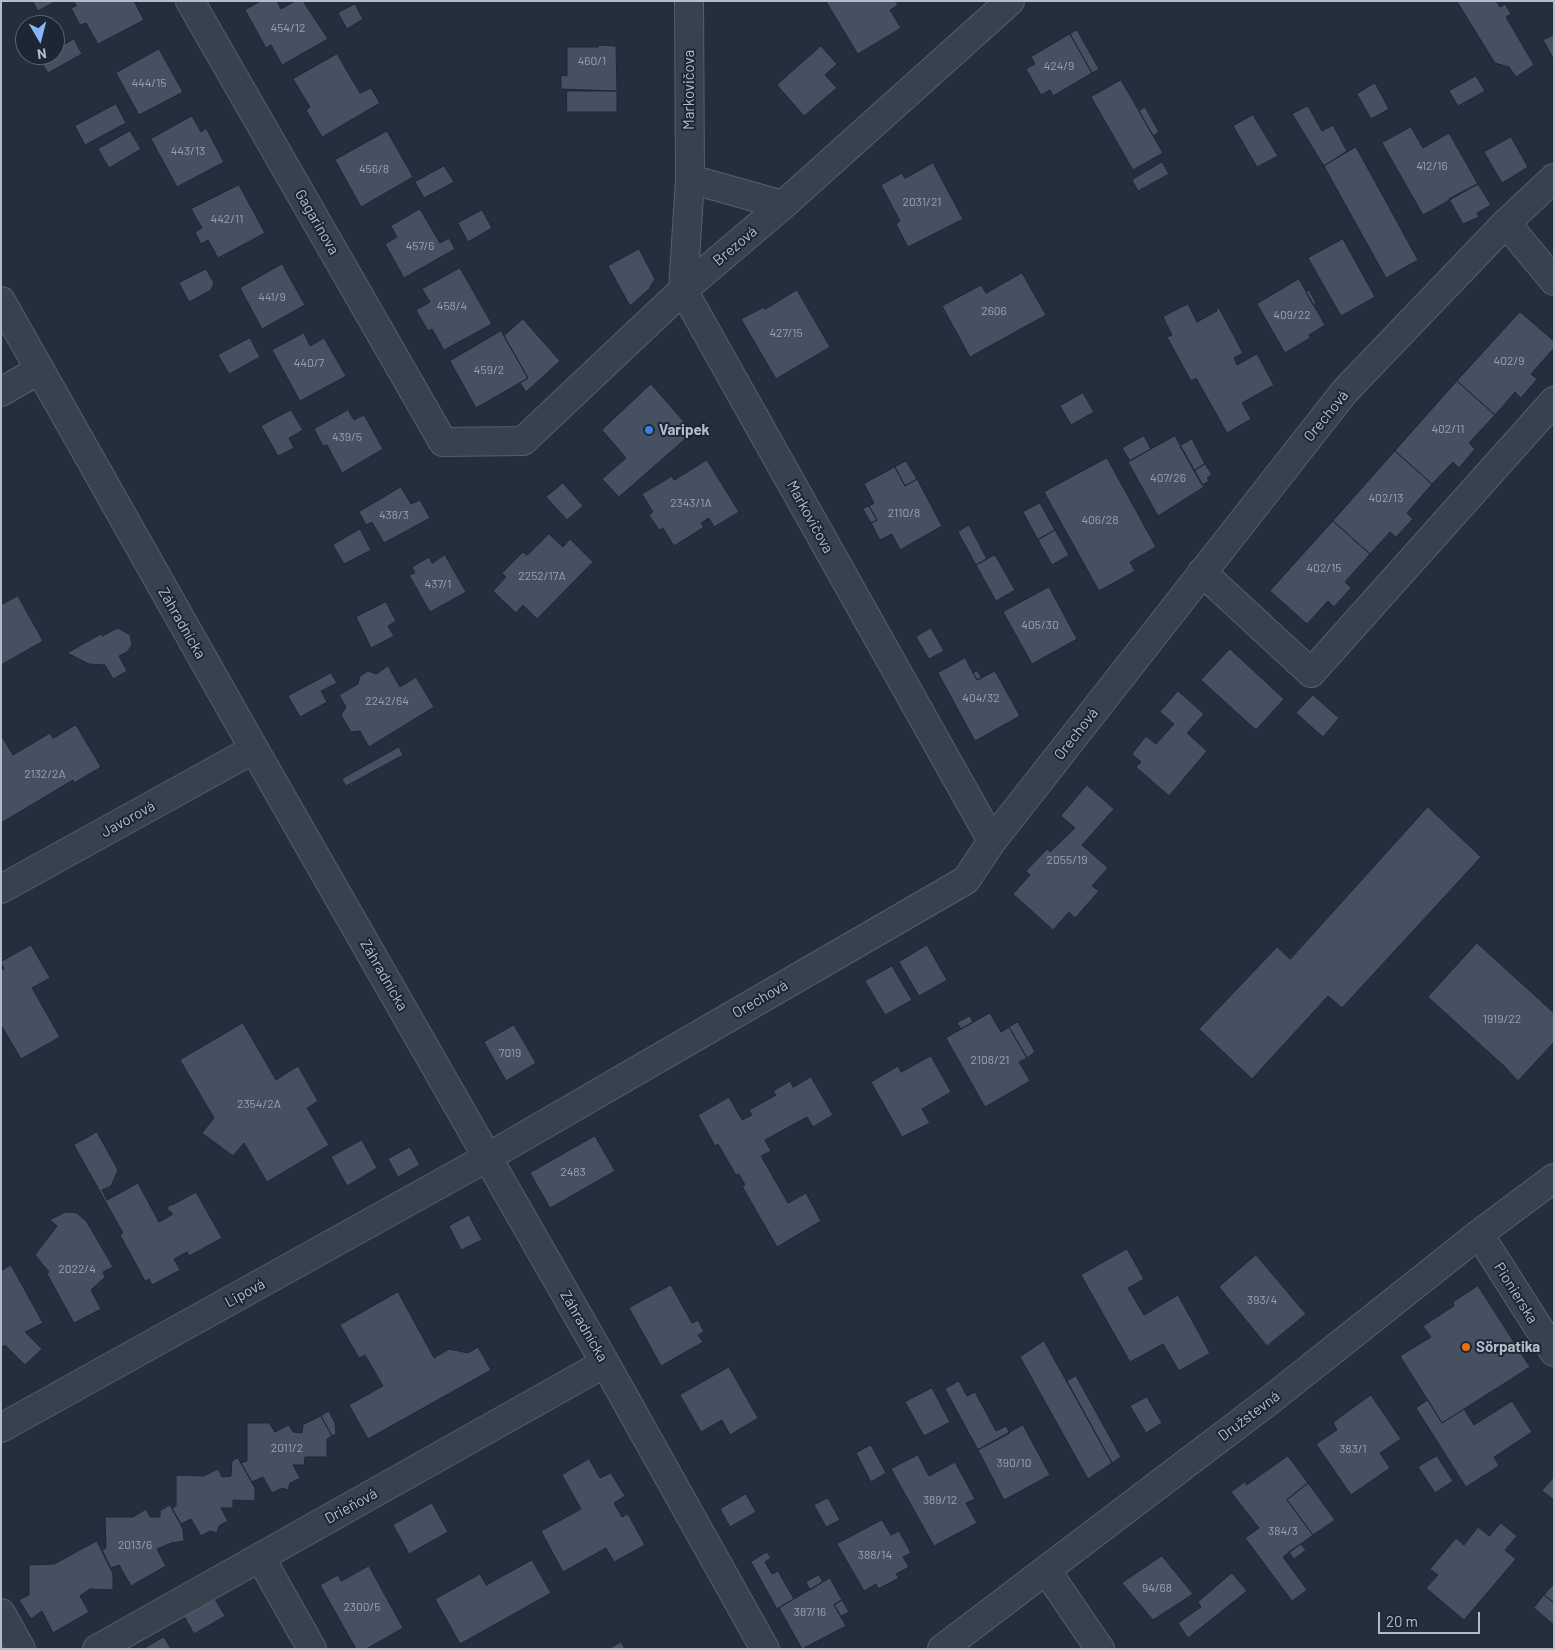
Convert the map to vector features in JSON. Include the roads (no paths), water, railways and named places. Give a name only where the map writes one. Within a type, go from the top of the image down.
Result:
[{"type":"street","name":"Gagarinova","points":[[190,1],[443,442]]},
{"type":"street","name":"Markovičova","points":[[688,1],[690,179],[683,290],[992,841]]},
{"type":"street","name":"Brezová","points":[[443,442],[523,441],[683,290],[783,206],[1010,1]]},
{"type":"street","name":"Orechová","points":[[488,1157],[966,880],[992,841],[1345,391],[1506,223],[1554,178]]},
{"type":"street","points":[[690,179],[783,206]]},
{"type":"street","points":[[1506,223],[1554,281]]},
{"type":"street","name":"Záhradnícka","points":[[1,301],[254,749],[605,1363],[765,1649]]},
{"type":"street","points":[[1,392],[39,370]]},
{"type":"street","points":[[1202,572],[1312,673],[1554,402]]},
{"type":"street","name":"Javorová","points":[[1,889],[254,749]]},
{"type":"street","name":"Lipová","points":[[1,1428],[488,1157]]},
{"type":"street","name":"Družstevná","points":[[942,1649],[1270,1400],[1479,1234],[1554,1178]]},
{"type":"street","name":"Pionierska","points":[[1479,1234],[1554,1352]]},
{"type":"street","name":"Drieňová","points":[[97,1649],[605,1363]]},
{"type":"street","points":[[260,1557],[312,1649]]},
{"type":"street","points":[[1046,1570],[1100,1649]]},
{"type":"street","points":[[1,1613],[21,1649]]},
{"type":"place","name":"Varipek","points":[[649,430]]},
{"type":"place","name":"Sörpatika","points":[[1466,1347]]}]
